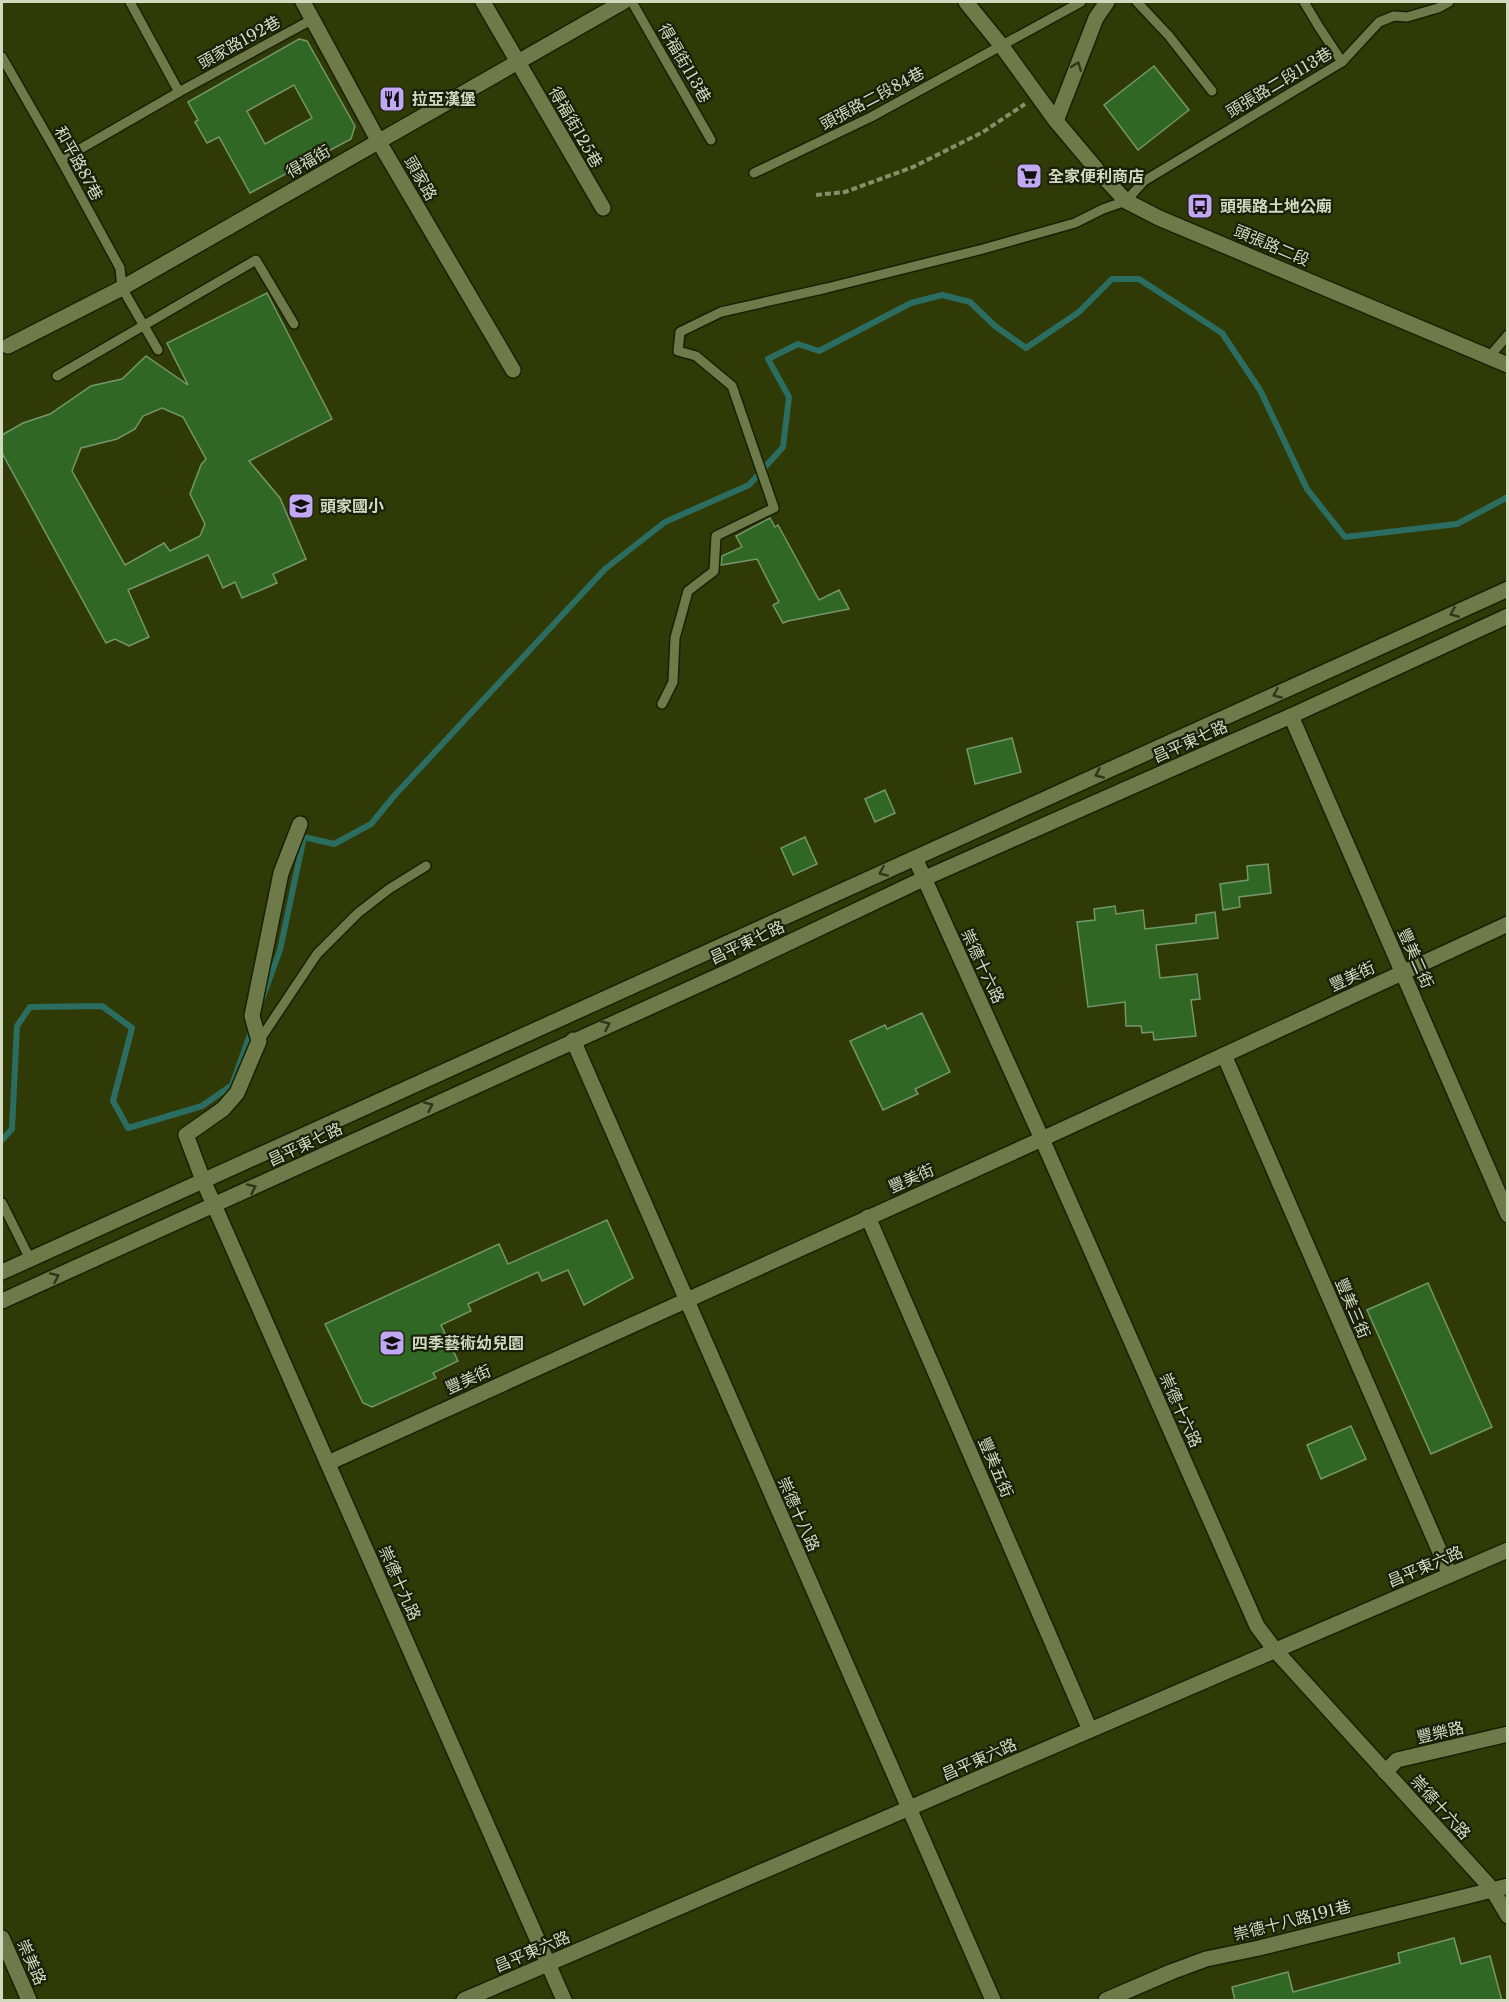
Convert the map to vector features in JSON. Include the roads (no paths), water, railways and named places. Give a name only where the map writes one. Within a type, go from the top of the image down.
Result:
[{"type":"street","name":"頭家路","points":[[303,2],[379,142],[513,370]]},
{"type":"street","name":"得福街125巷","points":[[483,2],[603,208]]},
{"type":"street","name":"得福街","points":[[5,346],[122,288],[623,2]]},
{"type":"street","name":"頭張路二段","points":[[966,2],[1001,45],[1056,121],[1126,201],[1159,218],[1508,365]]},
{"type":"street","points":[[1056,121],[1096,18],[1107,2]]},
{"type":"street","name":"昌平東七路","points":[[2,1272],[1508,589]]},
{"type":"street","name":"昌平東七路","points":[[2,1301],[729,970],[923,879],[1291,716],[1508,616]]},
{"type":"street","name":"豐美二街","points":[[1291,716],[1508,1215]]},
{"type":"street","points":[[258,1041],[252,1016],[254,1005],[281,873],[300,824]]},
{"type":"street","name":"崇德十六路","points":[[915,858],[1257,1626],[1275,1650],[1492,1889],[1508,1916]]},
{"type":"street","name":"豐美街","points":[[328,1463],[1042,1139],[1508,924]]},
{"type":"street","name":"崇德十八路","points":[[573,1040],[993,2001]]},
{"type":"street","name":"崇德十九路","points":[[258,1041],[237,1093],[223,1109],[186,1135],[213,1206],[564,2001]]},
{"type":"street","name":"豐美三街","points":[[1224,1055],[1450,1575]]},
{"type":"street","name":"豐美五街","points":[[868,1217],[1090,1730]]},
{"type":"street","name":"昌平東六路","points":[[464,2001],[1508,1550]]},
{"type":"street","name":"豐樂路","points":[[1386,1773],[1397,1760],[1508,1734]]},
{"type":"street","name":"崇德十八路191巷","points":[[1106,2001],[1171,1971],[1206,1959],[1508,1886]]},
{"type":"street","name":"崇美路","points":[[2,1938],[29,2001]]},
{"type":"lane","points":[[130,2],[179,92]]},
{"type":"lane","name":"得福街113巷","points":[[632,2],[711,140]]},
{"type":"lane","name":"頭張路二段84巷","points":[[754,173],[871,117],[1081,2]]},
{"type":"lane","points":[[1137,2],[1169,36],[1212,91]]},
{"type":"lane","points":[[1304,2],[1342,62]]},
{"type":"lane","name":"頭張路二段113巷","points":[[1126,201],[1144,181],[1342,62],[1379,22],[1394,16],[1407,17],[1449,2]]},
{"type":"lane","name":"頭家路192巷","points":[[61,160],[313,19]]},
{"type":"lane","name":"和平路87巷","points":[[2,57],[120,268],[122,288],[158,350]]},
{"type":"lane","points":[[662,704],[673,682],[675,638],[688,591],[714,571],[716,536],[774,508],[732,386],[696,356],[678,351],[680,332],[721,312],[994,246],[1075,223],[1102,209],[1126,201]]},
{"type":"lane","points":[[57,376],[256,260],[294,324]]},
{"type":"lane","points":[[1489,357],[1508,335]]},
{"type":"lane","points":[[258,1041],[317,954],[358,913],[389,889],[426,866]]},
{"type":"lane","points":[[2,1203],[30,1259]]},
{"type":"waterway","points":[[261,1002],[280,950],[304,837],[334,844],[371,824],[394,796],[605,569],[665,522],[749,485],[783,447],[789,397],[768,359],[798,344],[819,351],[911,303],[942,295],[970,302],[995,326],[1026,348],[1079,312],[1112,279],[1139,279],[1222,333],[1260,390],[1307,489],[1345,537],[1457,524],[1508,497]]},
{"type":"waterway","points":[[2,1140],[12,1129],[17,1026],[30,1007],[102,1006],[132,1028],[113,1101],[128,1128],[202,1106],[232,1085],[252,1029]]},
{"type":"place","name":"拉亞漢堡","points":[[392,99]]},
{"type":"place","name":"全家便利商店","points":[[1029,176]]},
{"type":"place","name":"頭張路土地公廟","points":[[1200,206]]},
{"type":"place","name":"頭家國小","points":[[301,506]]},
{"type":"place","name":"四季藝術幼兒園","points":[[392,1343]]}]
